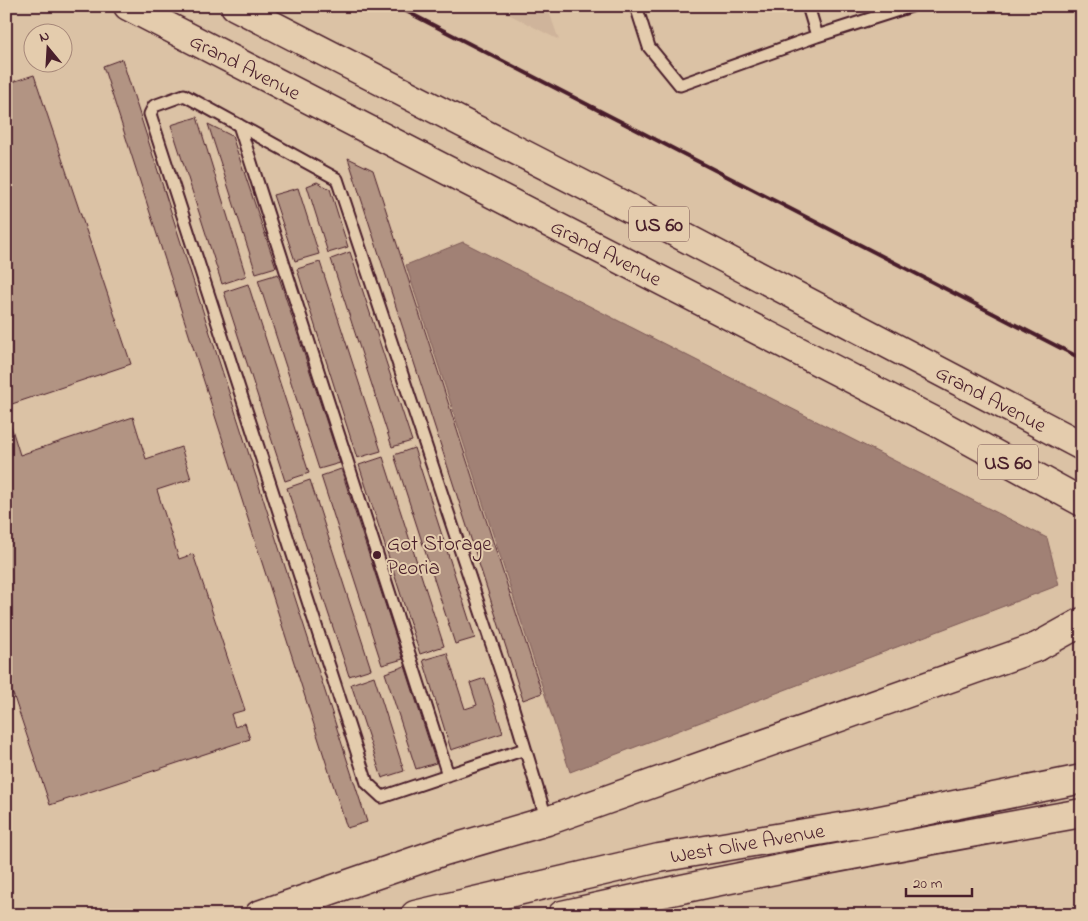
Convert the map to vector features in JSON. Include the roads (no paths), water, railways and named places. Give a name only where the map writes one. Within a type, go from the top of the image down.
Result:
[{"type":"main road","name":"Grand Avenue","points":[[128,6],[936,422],[1081,502]]},
{"type":"main road","name":"Grand Avenue","points":[[235,6],[657,222],[1082,446]]},
{"type":"main road","points":[[1038,647],[1082,622]]},
{"type":"main road","points":[[259,915],[444,851],[547,822],[1038,647],[1082,638]]},
{"type":"main road","name":"West Olive Avenue","points":[[414,915],[660,858],[876,821],[1082,779]]},
{"type":"main road","name":"West Olive Avenue","points":[[562,915],[703,884],[1082,813]]},
{"type":"lane","points":[[636,6],[649,47],[680,84],[911,6]]},
{"type":"lane","points":[[808,6],[818,36]]},
{"type":"lane","points":[[525,749],[382,797],[367,783],[150,114],[154,106],[184,96],[338,179],[525,749],[547,822]]},
{"type":"lane","points":[[239,125],[448,775]]},
{"type":"railway","points":[[396,6],[1082,359]]},
{"type":"place","name":"Got Storage Peoria","points":[[377,555]]}]
